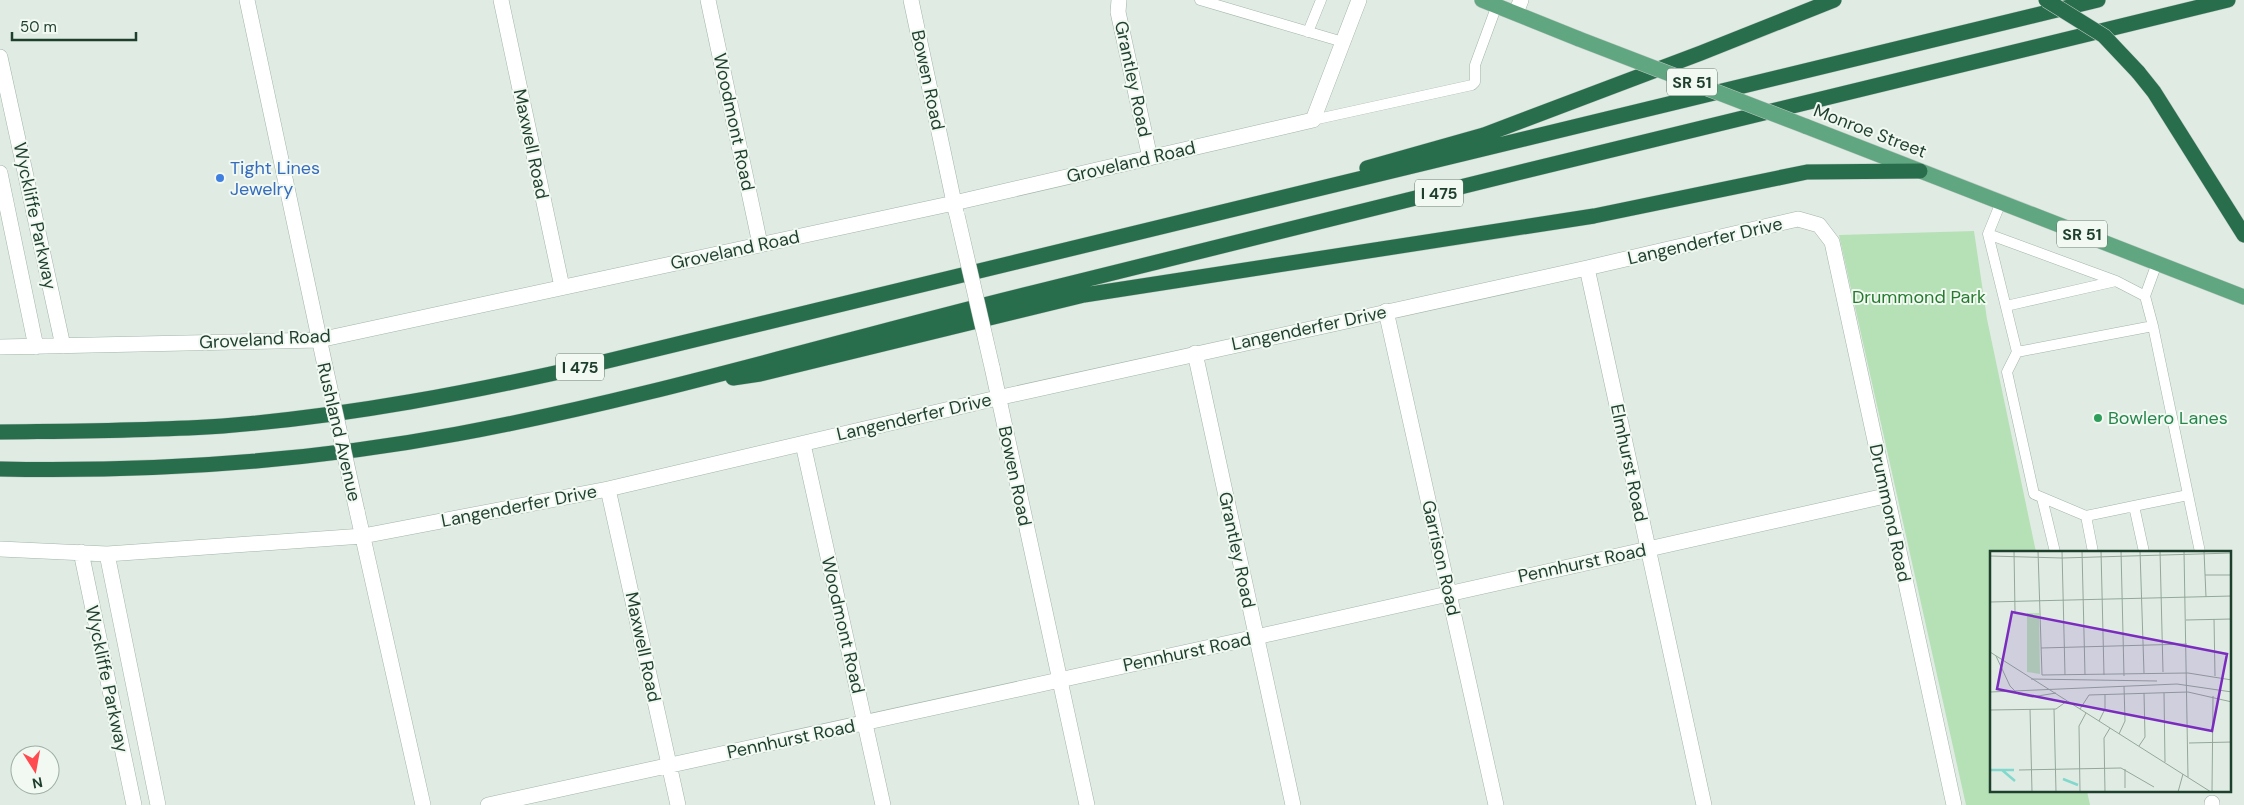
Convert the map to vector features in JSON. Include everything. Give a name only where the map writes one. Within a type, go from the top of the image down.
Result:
[{"type":"highway","points":[[1149,230],[1484,134],[1701,53],[1834,0]]},
{"type":"highway","points":[[2046,0],[2104,36],[2138,72],[2154,92],[2244,235]]},
{"type":"highway","name":"I 475","points":[[0,432],[148,430],[224,426],[300,418],[443,398],[578,368],[2098,0]]},
{"type":"highway","name":"I 475","points":[[0,470],[157,469],[220,465],[365,449],[522,421],[652,390],[964,309],[2228,0]]},
{"type":"highway","points":[[652,390],[760,374],[1084,294],[1594,216],[1807,172],[1920,171]]},
{"type":"main road","name":"Monroe Street","points":[[1482,0],[1497,5],[1519,6],[1579,39],[2244,297]]},
{"type":"street","name":"Rushland Avenue","points":[[247,0],[324,366],[423,805]]},
{"type":"street","name":"Maxwell Road","points":[[501,0],[562,287]]},
{"type":"street","name":"Woodmont Road","points":[[708,0],[760,244]]},
{"type":"street","name":"Bowen Road","points":[[912,0],[955,209],[992,367],[997,398],[1087,805]]},
{"type":"street","name":"Grantley Road","points":[[1119,0],[1118,12],[1150,158]]},
{"type":"street","points":[[1313,120],[1359,0]]},
{"type":"street","name":"Wyckliffe Parkway","points":[[0,57],[63,346]]},
{"type":"street","name":"Groveland Road","points":[[0,347],[36,348],[319,340],[760,244],[955,209],[1150,158],[1313,120]]},
{"type":"street","name":"Wyckliffe Parkway","points":[[0,173],[36,348]]},
{"type":"street","name":"Langenderfer Drive","points":[[0,549],[106,554],[363,536],[608,489],[1195,353],[1587,268],[1798,219],[1819,225]]},
{"type":"street","name":"Drummond Road","points":[[1819,225],[1832,242],[1885,496],[1954,805]]},
{"type":"street","name":"Elmhurst Road","points":[[1587,268],[1704,805]]},
{"type":"street","name":"Garrison Road","points":[[1386,311],[1496,805]]},
{"type":"street","name":"Grantley Road","points":[[1195,353],[1293,805]]},
{"type":"street","name":"Woodmont Road","points":[[803,444],[883,805]]},
{"type":"street","name":"Maxwell Road","points":[[608,489],[678,805]]},
{"type":"street","name":"Pennhurst Road","points":[[488,805],[1256,637],[1885,496]]},
{"type":"street","name":"Wyckliffe Parkway","points":[[81,552],[134,805]]},
{"type":"street","name":"Wyckliffe Parkway","points":[[106,554],[158,805]]},
{"type":"lane","points":[[1200,0],[1343,42]]},
{"type":"lane","points":[[1308,32],[1321,0]]},
{"type":"lane","name":"Groveland Road","points":[[1313,120],[1472,85],[1475,82],[1475,65],[1497,5]]},
{"type":"lane","points":[[2001,202],[1988,234],[2016,352],[2007,372],[2034,494],[2086,516],[2188,495]]},
{"type":"lane","points":[[1988,234],[2116,281],[2145,296]]},
{"type":"lane","points":[[2157,264],[2145,296],[2153,326],[2200,551]]},
{"type":"lane","points":[[2006,306],[2116,281]]},
{"type":"lane","points":[[2016,352],[2153,326]]},
{"type":"lane","points":[[2042,498],[2055,551]]},
{"type":"lane","points":[[2134,506],[2144,551]]},
{"type":"lane","points":[[2086,516],[2093,551]]},
{"type":"green space","name":"Drummond Park","points":[[1974,231],[1987,319],[2036,551],[1990,551],[1990,792],[2087,792],[2090,805],[1966,805],[1839,235]]},
{"type":"place","name":"Tight Lines Jewelry","points":[[220,178]]},
{"type":"place","name":"Bowlero Lanes","points":[[2098,418]]}]
